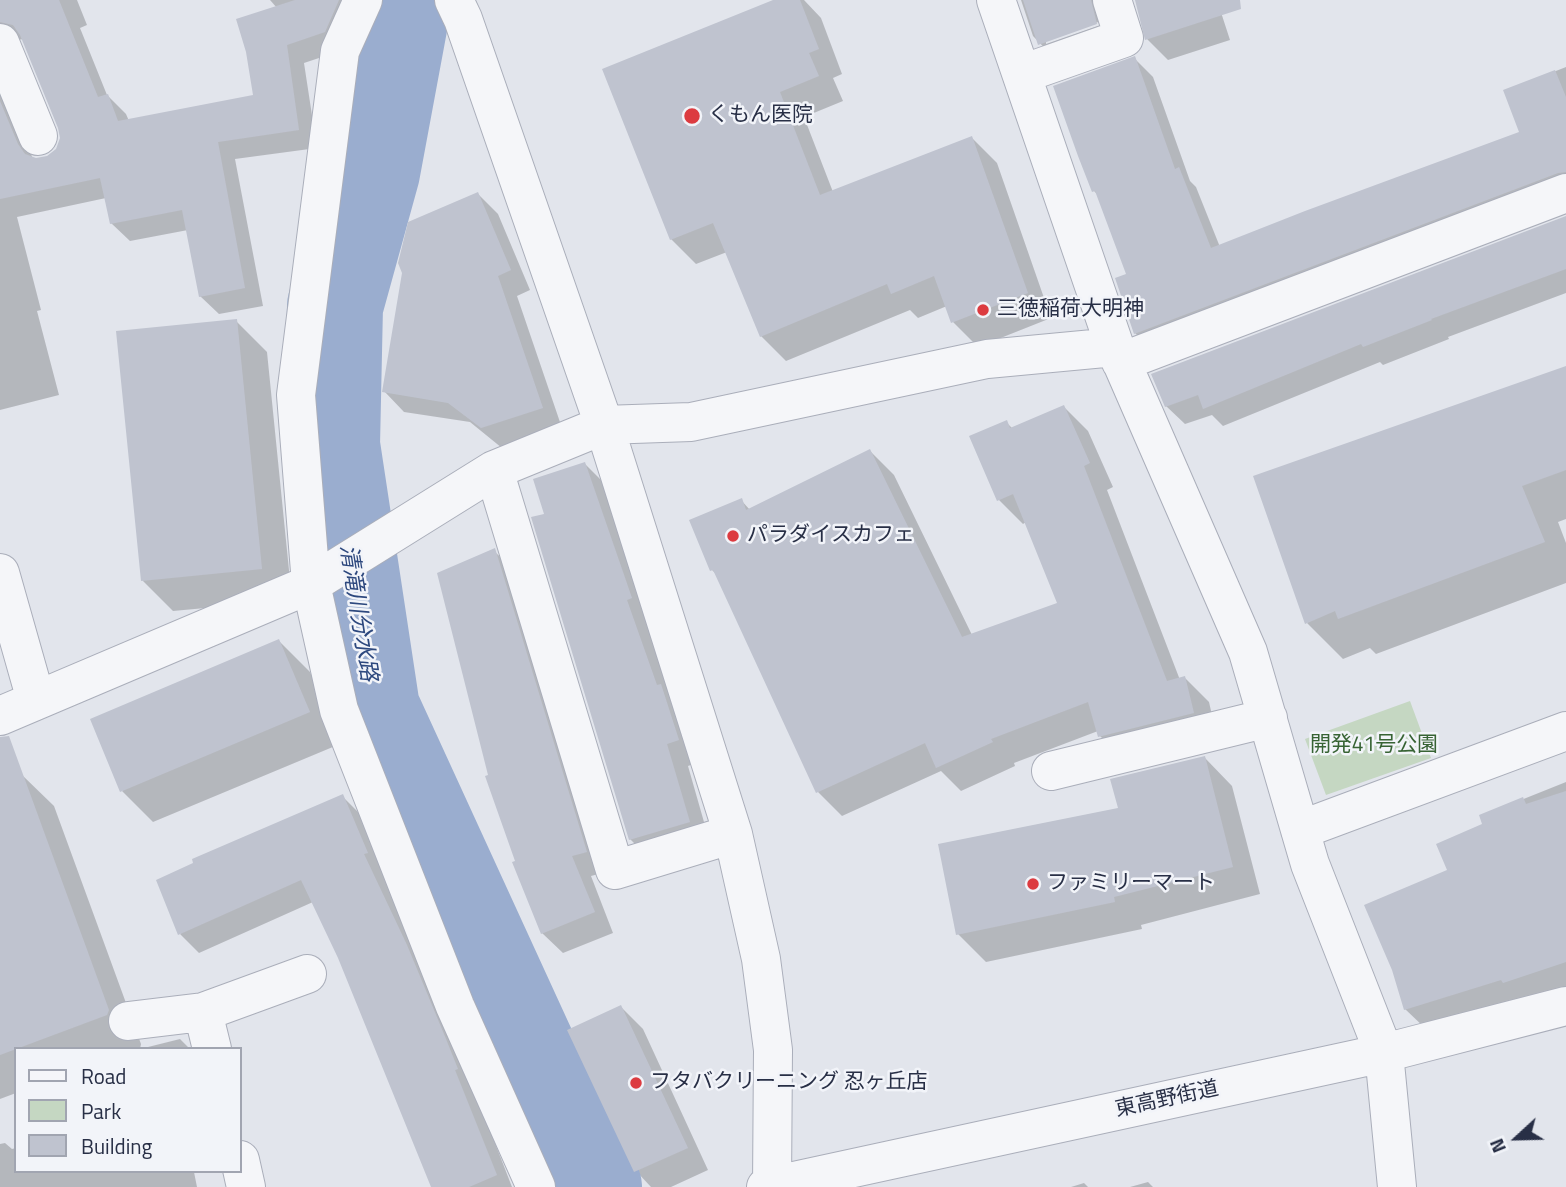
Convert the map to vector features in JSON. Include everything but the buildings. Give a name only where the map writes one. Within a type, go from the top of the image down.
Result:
[{"type":"street","points":[[363,0],[340,51],[296,395],[311,584],[339,710],[455,1006],[536,1187]]},
{"type":"street","points":[[996,0],[1118,354],[1248,652],[1310,864],[1384,1053],[1397,1187]]},
{"type":"street","points":[[1022,74],[1125,38],[1112,0]]},
{"type":"street","points":[[470,18],[604,425],[733,834],[761,959],[773,1050],[770,1187]]},
{"type":"street","points":[[0,43],[37,135]]},
{"type":"street","points":[[0,716],[311,584],[494,470],[604,425],[691,422],[987,359],[1118,354],[1566,193]]},
{"type":"street","points":[[494,470],[615,870],[733,834]]},
{"type":"street","points":[[0,573],[36,700]]},
{"type":"street","points":[[1051,771],[1268,718]]},
{"type":"street","points":[[1300,830],[1566,731]]},
{"type":"street","points":[[128,1021],[203,1012],[307,974]]},
{"type":"street","name":"東高野街道","points":[[770,1187],[1384,1053],[1566,1006]]},
{"type":"street","points":[[203,1012],[212,1047]]},
{"type":"street","points":[[242,1169],[246,1187]]},
{"type":"green space","name":"開発41号公園","points":[[1410,701],[1431,758],[1326,795],[1305,739]]},
{"type":"waterway","name":"清滝川分水路","points":[[407,0],[401,16],[372,172],[335,306],[332,445],[372,709],[594,1187]]},
{"type":"place","name":"くもん医院","points":[[692,116]]},
{"type":"place","name":"三徳稲荷大明神","points":[[983,310]]},
{"type":"place","name":"パラダイスカフェ","points":[[733,536]]},
{"type":"place","name":"ファミリーマート","points":[[1033,884]]},
{"type":"place","name":"フタバクリーニング 忍ヶ丘店","points":[[636,1083]]}]
